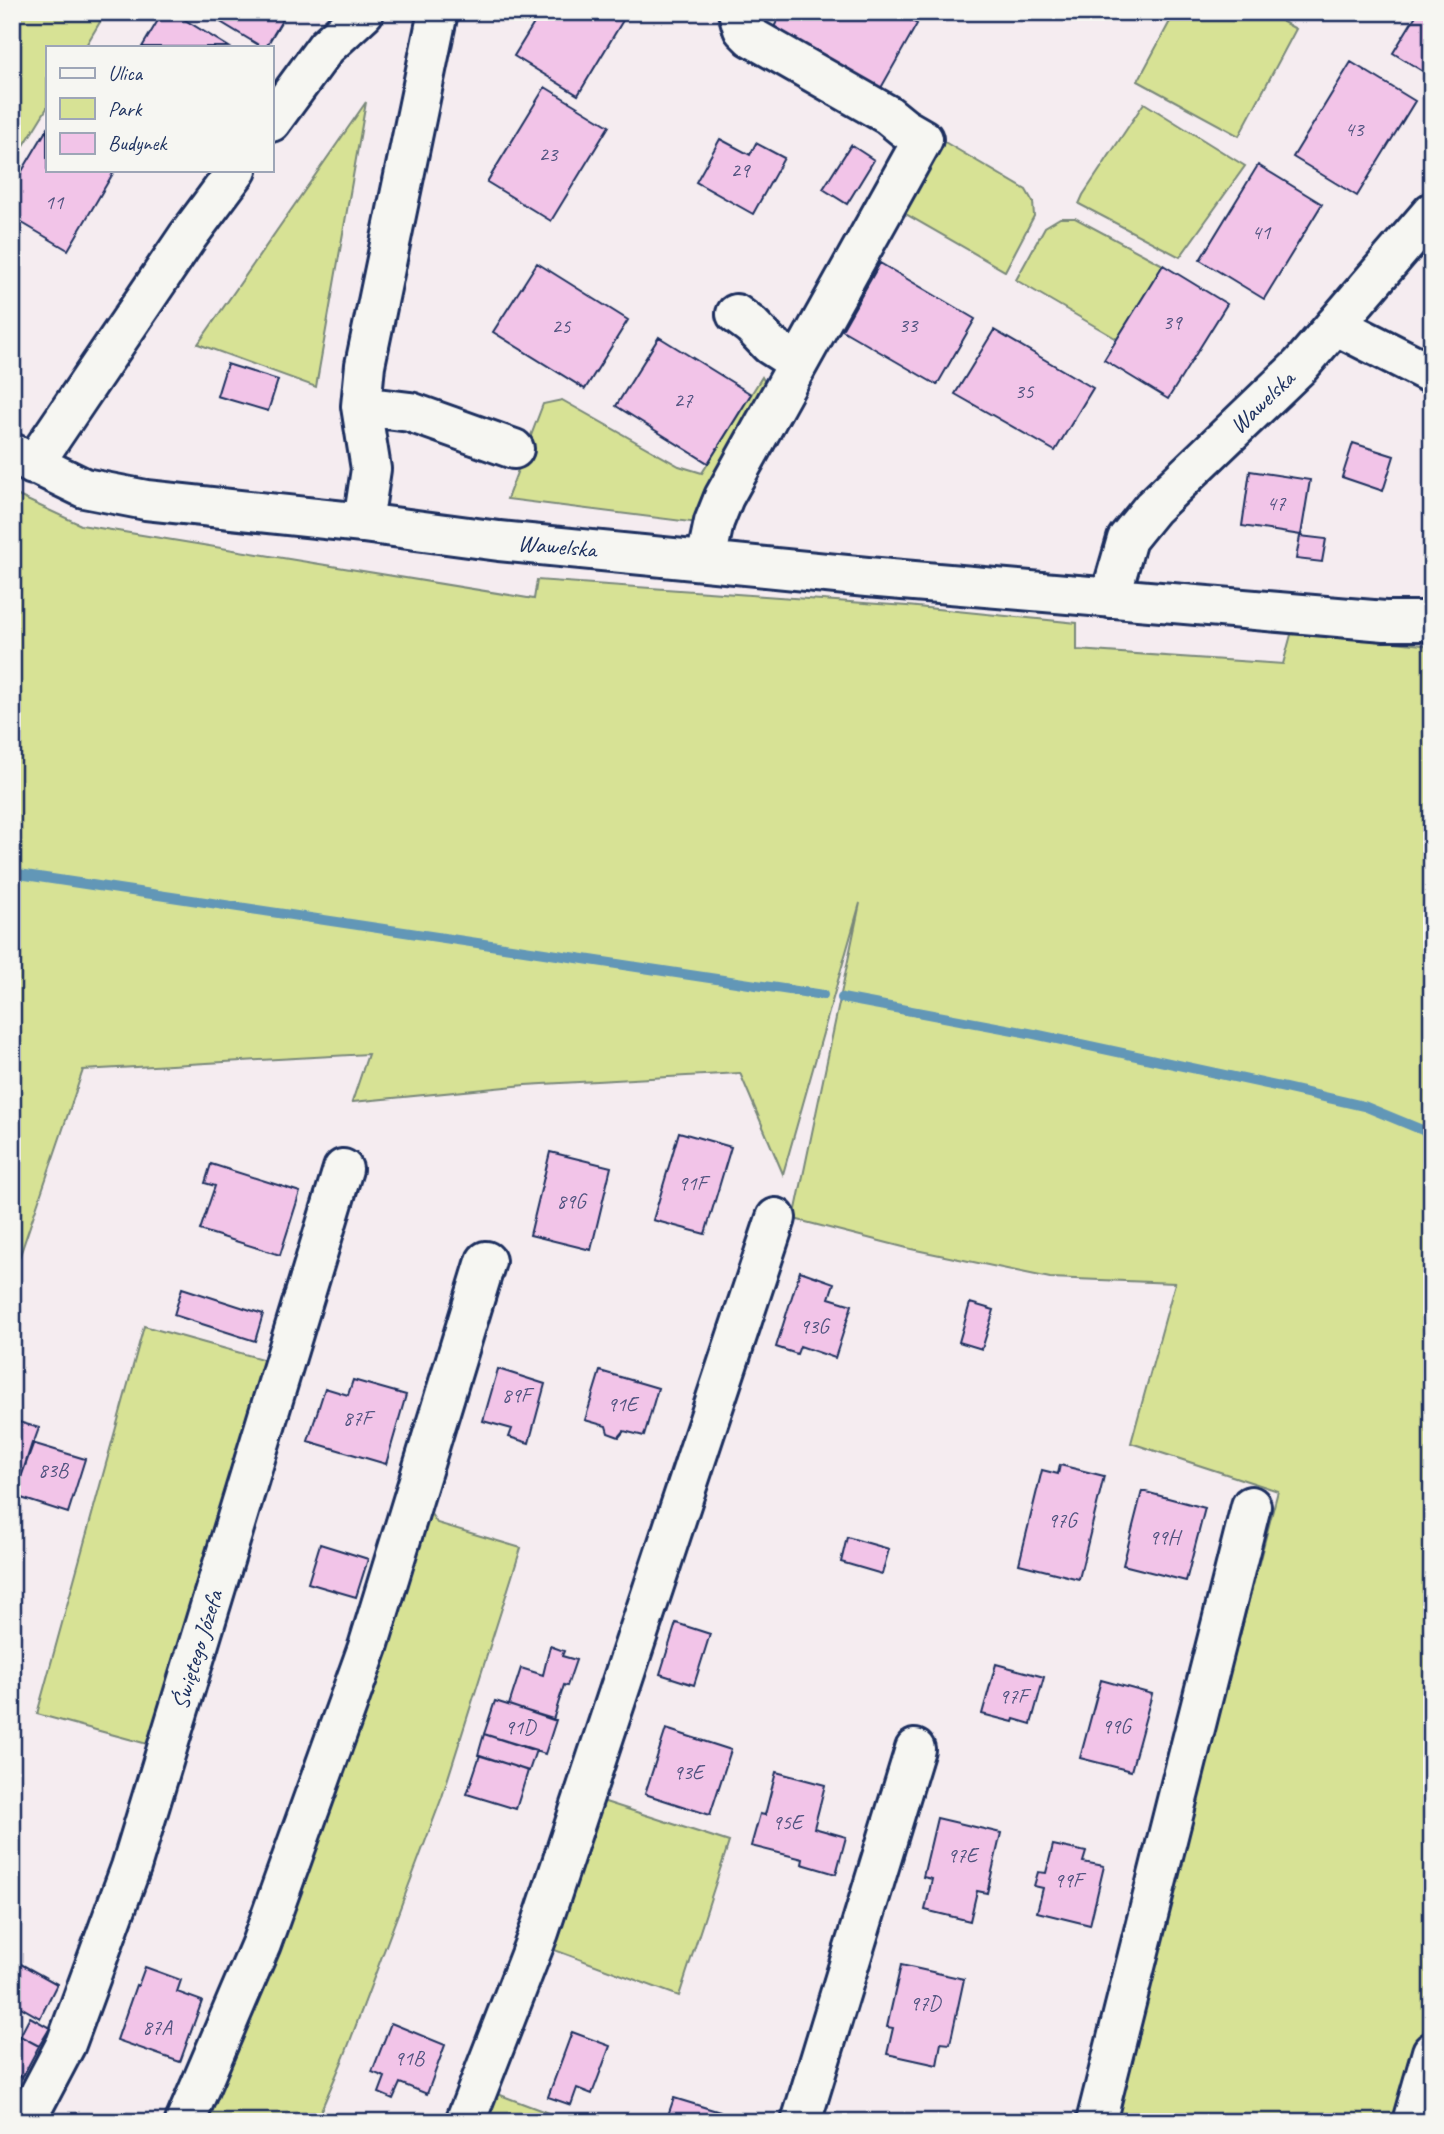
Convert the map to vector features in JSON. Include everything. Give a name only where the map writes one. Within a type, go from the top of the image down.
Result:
[{"type":"street","points":[[273,119],[326,47],[364,12]]},
{"type":"street","points":[[363,523],[371,469],[361,406],[365,365],[438,12]]},
{"type":"street","points":[[706,560],[714,522],[724,497],[923,139],[888,115],[764,45],[743,29],[738,12]]},
{"type":"street","points":[[22,459],[236,172]]},
{"type":"street","name":"Wawelska","points":[[1110,598],[1127,539],[1152,508],[1300,366],[1432,212]]},
{"type":"street","points":[[737,314],[770,345],[798,363]]},
{"type":"street","points":[[1335,325],[1432,374]]},
{"type":"street","points":[[361,406],[410,412],[514,449]]},
{"type":"street","name":"Wawelska","points":[[22,459],[84,488],[146,500],[363,523],[499,541],[1110,598],[1385,621],[1432,622]]},
{"type":"street","name":"Świętego Józefa","points":[[25,2122],[66,2044],[131,1867],[343,1169]]},
{"type":"street","points":[[465,2122],[539,1932],[776,1218]]},
{"type":"street","points":[[185,2122],[261,1944],[368,1647],[486,1261]]},
{"type":"street","points":[[1096,2122],[1251,1507]]},
{"type":"street","points":[[801,2122],[915,1749]]},
{"type":"street","points":[[1412,2122],[1432,2052]]},
{"type":"green space","points":[[12,12],[106,12],[86,46],[46,46],[46,110],[12,165]]},
{"type":"green space","points":[[1175,12],[1265,12],[1296,29],[1239,136],[1138,81]]},
{"type":"green space","points":[[366,102],[316,387],[198,344]]},
{"type":"green space","points":[[1144,103],[1245,166],[1180,257],[1079,204]]},
{"type":"green space","points":[[931,134],[1026,190],[1033,202],[1034,216],[1005,271],[892,206]]},
{"type":"green space","points":[[1060,218],[1075,218],[1163,265],[1117,339],[1016,280],[1045,227]]},
{"type":"green space","points":[[762,377],[766,384],[698,523],[507,499],[543,404],[562,400],[679,466],[702,473]]},
{"type":"green space","points":[[12,493],[81,525],[534,599],[537,580],[907,606],[1077,623],[1077,650],[1283,664],[1292,631],[1432,646],[1432,2002],[1397,2122],[1111,2122],[1278,1491],[1131,1443],[1175,1283],[1050,1278],[911,1249],[794,1219],[860,903],[783,1174],[740,1073],[525,1085],[352,1102],[368,1054],[83,1070],[12,1279]]},
{"type":"green space","points":[[144,1326],[274,1360],[151,1745],[37,1714]]},
{"type":"green space","points":[[429,1511],[437,1523],[521,1548],[442,1797],[344,2057],[316,2122],[194,2122]]},
{"type":"green space","points":[[596,1799],[729,1842],[679,1996],[549,1948]]},
{"type":"green space","points":[[495,2093],[572,2122],[482,2122]]},
{"type":"building","points":[[163,12],[172,12],[227,46],[143,46]]},
{"type":"building","points":[[204,12],[287,12],[267,46],[260,46]]},
{"type":"building","points":[[541,12],[628,12],[578,95],[514,56]]},
{"type":"building","points":[[782,12],[896,12],[917,24],[881,88],[774,27]]},
{"type":"building","points":[[1418,12],[1432,12],[1432,77],[1393,53]]},
{"type":"building","points":[[1351,62],[1415,101],[1357,196],[1293,157]]},
{"type":"building","points":[[545,87],[609,126],[551,221],[487,182]]},
{"type":"building","points":[[46,131],[46,172],[114,172],[68,250],[12,217],[12,188]]},
{"type":"building","points":[[720,139],[750,155],[756,143],[784,158],[753,214],[696,182]]},
{"type":"building","points":[[851,145],[874,160],[847,204],[823,189]]},
{"type":"building","points":[[1258,165],[1322,204],[1264,299],[1200,260]]},
{"type":"building","points":[[537,263],[628,320],[585,389],[493,332]]},
{"type":"building","points":[[880,263],[975,319],[937,385],[842,330]]},
{"type":"building","points":[[1163,265],[1227,304],[1168,399],[1104,360]]},
{"type":"building","points":[[994,330],[1093,388],[1055,451],[955,394]]},
{"type":"building","points":[[659,337],[751,394],[708,463],[616,406]]},
{"type":"building","points":[[227,364],[278,380],[268,411],[217,396]]},
{"type":"building","points":[[1353,443],[1394,456],[1383,491],[1342,477]]},
{"type":"building","points":[[1250,471],[1310,480],[1301,535],[1242,526]]},
{"type":"building","points":[[1300,536],[1326,539],[1322,562],[1296,559]]},
{"type":"building","points":[[679,1132],[731,1147],[705,1234],[653,1220]]},
{"type":"building","points":[[550,1152],[611,1167],[591,1250],[530,1235]]},
{"type":"building","points":[[211,1164],[300,1192],[280,1255],[200,1230],[215,1186],[205,1183]]},
{"type":"building","points":[[800,1271],[834,1283],[829,1298],[852,1305],[835,1358],[800,1346],[797,1354],[776,1347]]},
{"type":"building","points":[[182,1288],[263,1314],[255,1341],[174,1315]]},
{"type":"building","points":[[970,1303],[994,1310],[982,1349],[959,1342]]},
{"type":"building","points":[[498,1369],[545,1384],[529,1443],[509,1437],[512,1429],[483,1421]]},
{"type":"building","points":[[600,1371],[658,1388],[644,1436],[624,1431],[619,1437],[608,1433],[606,1426],[585,1420]]},
{"type":"building","points":[[353,1380],[406,1395],[386,1464],[308,1441],[325,1388],[348,1395]]},
{"type":"building","points":[[12,1420],[39,1428],[20,1480],[12,1478]]},
{"type":"building","points":[[32,1443],[85,1459],[68,1513],[15,1496]]},
{"type":"building","points":[[1060,1465],[1104,1476],[1079,1579],[1019,1564],[1042,1470],[1058,1474]]},
{"type":"building","points":[[1142,1491],[1205,1508],[1186,1581],[1123,1565]]},
{"type":"building","points":[[847,1537],[889,1549],[882,1574],[841,1562]]},
{"type":"building","points":[[320,1544],[368,1559],[356,1597],[308,1583]]},
{"type":"building","points":[[676,1623],[710,1634],[694,1685],[660,1674]]},
{"type":"building","points":[[550,1646],[564,1651],[562,1656],[576,1660],[567,1686],[564,1685],[553,1720],[509,1705],[521,1668],[543,1675]]},
{"type":"building","points":[[996,1664],[1044,1677],[1031,1724],[982,1714]]},
{"type":"building","points":[[1101,1680],[1152,1694],[1131,1771],[1080,1758]]},
{"type":"building","points":[[495,1701],[556,1720],[545,1754],[484,1734]]},
{"type":"building","points":[[666,1729],[731,1750],[710,1815],[645,1794]]},
{"type":"building","points":[[484,1734],[536,1750],[529,1771],[478,1755]]},
{"type":"building","points":[[480,1755],[528,1771],[516,1809],[467,1794]]},
{"type":"building","points":[[776,1772],[825,1785],[814,1828],[846,1837],[836,1874],[802,1864],[803,1859],[751,1846],[760,1814],[765,1815]]},
{"type":"building","points":[[937,1818],[1001,1833],[987,1893],[977,1891],[970,1921],[925,1910],[932,1879],[923,1877]]},
{"type":"building","points":[[1053,1845],[1086,1852],[1083,1862],[1104,1866],[1090,1925],[1037,1912],[1043,1888],[1034,1886],[1038,1872],[1046,1873]]},
{"type":"building","points":[[19,1963],[57,1984],[40,2018],[12,2002],[12,1974]]},
{"type":"building","points":[[901,1965],[964,1979],[950,2044],[941,2043],[937,2065],[887,2054],[893,2028],[887,2027]]},
{"type":"building","points":[[145,1967],[181,1980],[177,1992],[202,2001],[180,2062],[117,2040]]},
{"type":"building","points":[[30,2017],[50,2028],[39,2046],[20,2036]]},
{"type":"building","points":[[391,2023],[445,2045],[427,2094],[400,2083],[393,2099],[379,2093],[385,2077],[372,2072]]},
{"type":"building","points":[[572,2032],[610,2046],[592,2094],[577,2088],[571,2105],[548,2097]]},
{"type":"building","points":[[20,2036],[39,2046],[22,2078],[12,2070],[12,2050]]},
{"type":"building","points":[[674,2098],[720,2112],[716,2122],[660,2122],[660,2119],[666,2121]]},
{"type":"waterway","points":[[12,873],[823,995]]},
{"type":"waterway","points":[[842,998],[1034,1034],[1364,1106],[1432,1134]]}]
